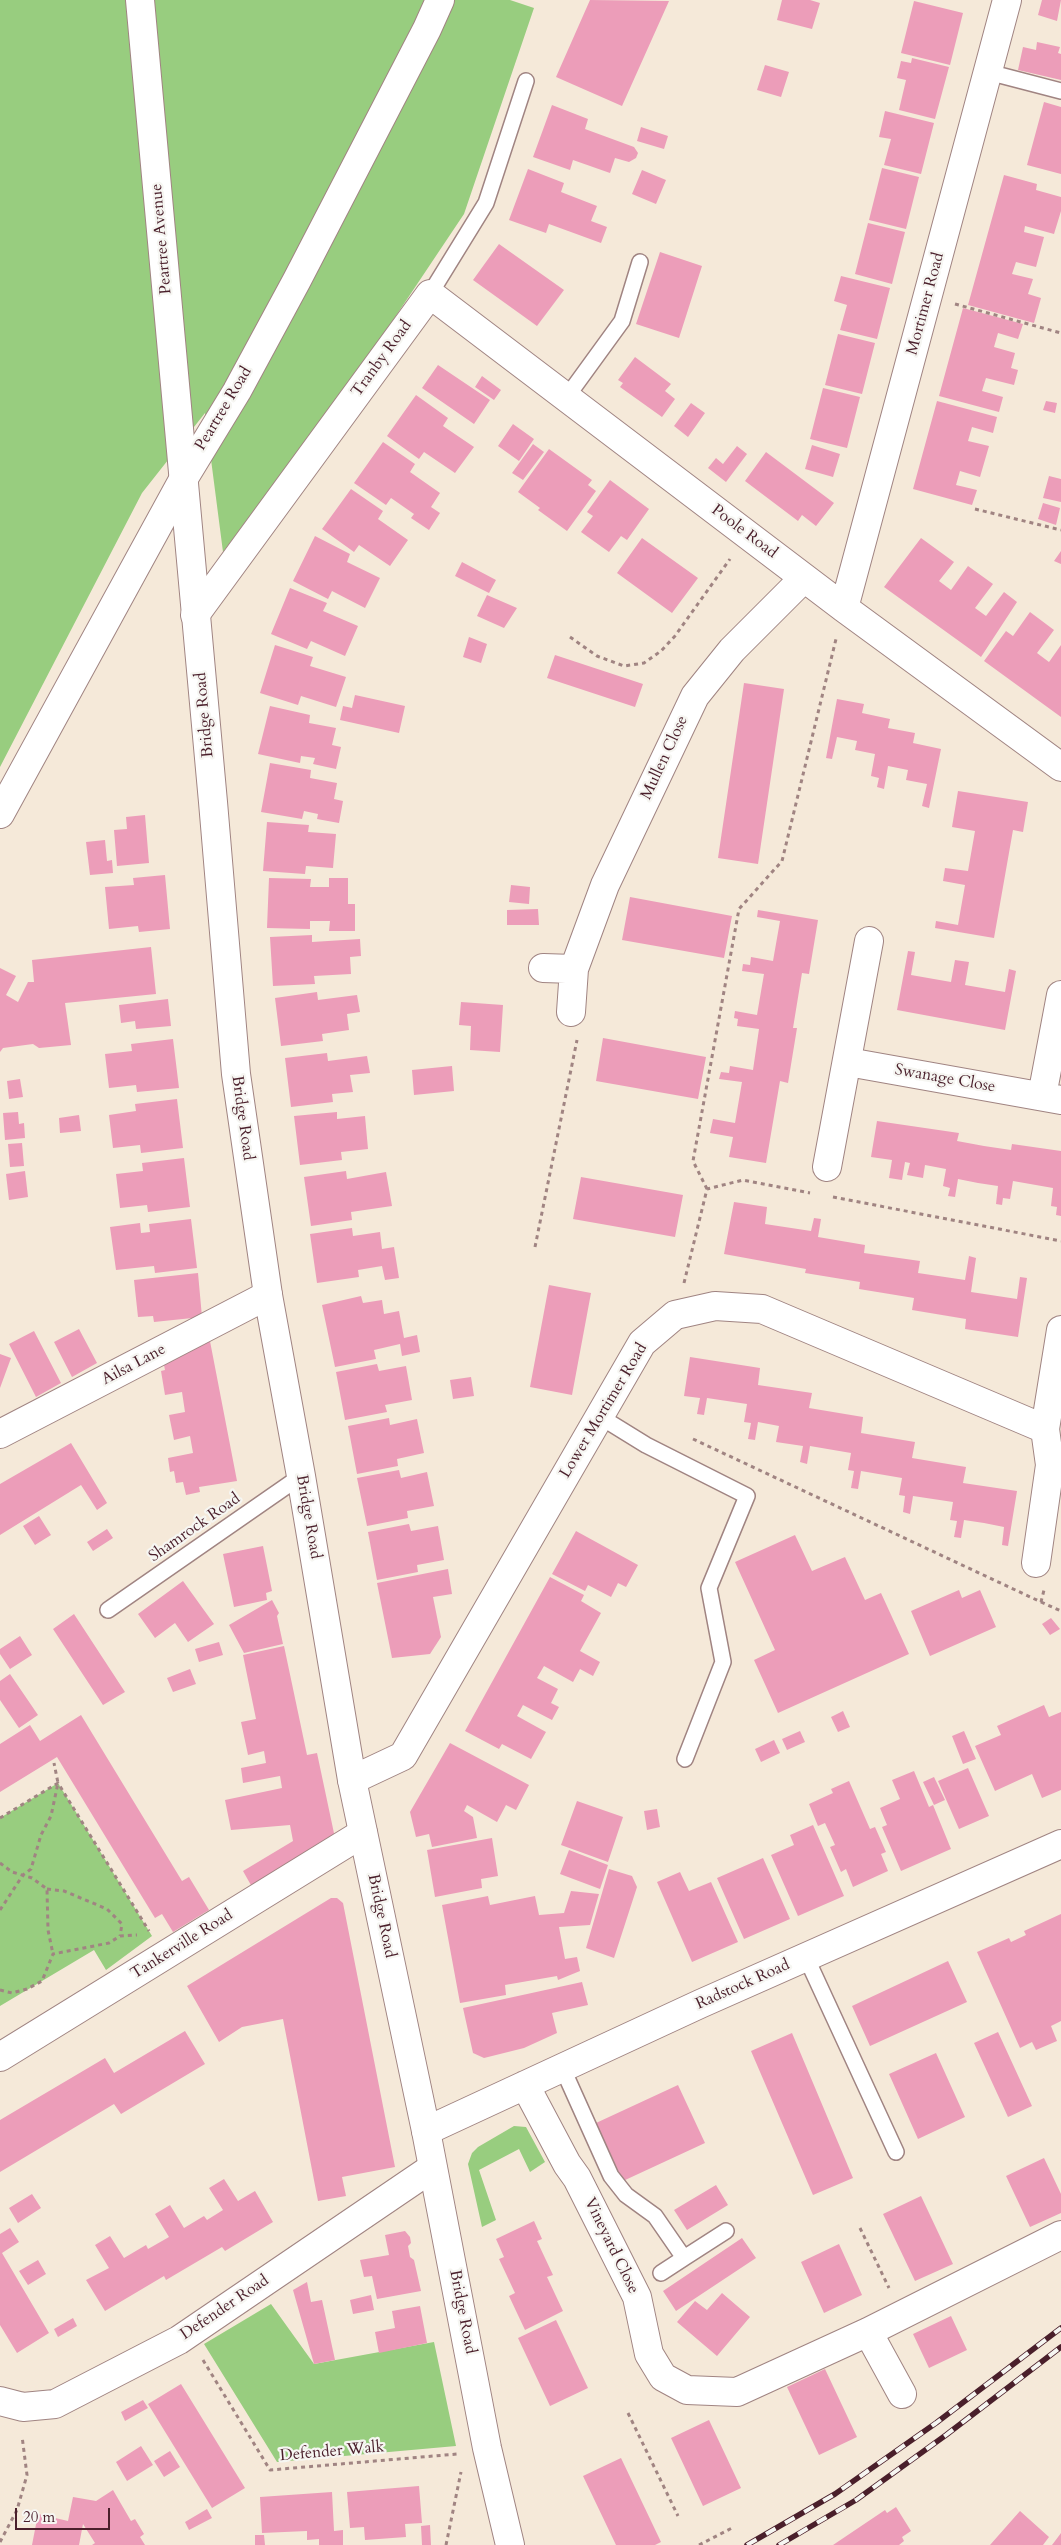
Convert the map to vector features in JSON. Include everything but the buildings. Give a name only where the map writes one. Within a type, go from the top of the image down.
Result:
[{"type":"street","name":"Peartree Avenue","points":[[140,0],[184,478]]},
{"type":"street","name":"Peartree Road","points":[[0,814],[184,478],[237,391],[316,245],[440,0]]},
{"type":"street","name":"Mortimer Road","points":[[844,608],[1007,0]]},
{"type":"street","name":"Poole Road","points":[[430,294],[804,578],[1061,768]]},
{"type":"street","name":"Tranby Road","points":[[195,615],[430,294]]},
{"type":"street","name":"Bridge Road","points":[[184,478],[236,1074],[268,1295],[301,1476],[352,1780],[426,2131],[476,2450],[510,2545]]},
{"type":"street","name":"Mullen Close","points":[[570,1012],[574,969],[605,885],[695,696],[732,650],[804,578]]},
{"type":"street","points":[[827,1167],[869,941]]},
{"type":"street","points":[[543,968],[574,969]]},
{"type":"street","name":"Swanage Close","points":[[848,1062],[1052,1098],[1061,995]]},
{"type":"street","name":"Ailsa Lane","points":[[0,1434],[268,1295]]},
{"type":"street","name":"Lower Mortimer Road","points":[[352,1780],[403,1756],[642,1343],[675,1315],[715,1306],[762,1309],[1045,1429]]},
{"type":"street","points":[[1036,1563],[1050,1465],[1045,1429],[1061,1330]]},
{"type":"street","name":"Tankerville Road","points":[[0,2057],[363,1833]]},
{"type":"street","name":"Radstock Road","points":[[426,2131],[806,1956],[1061,1844]]},
{"type":"street","name":"Vineyard Close","points":[[526,2085],[566,2164],[577,2178],[637,2297],[649,2354],[663,2376],[687,2390],[736,2392],[903,2316],[1061,2235]]},
{"type":"street","name":"Defender Road","points":[[11,2404],[55,2404],[187,2334],[432,2168]]},
{"type":"street","points":[[868,2332],[902,2394]]},
{"type":"lane","points":[[988,72],[1061,91]]},
{"type":"lane","name":"Tranby Road","points":[[430,294],[486,203],[526,81]]},
{"type":"lane","points":[[566,398],[622,321],[640,262]]},
{"type":"lane","points":[[599,1416],[646,1445],[747,1496],[708,1588],[723,1662],[685,1760]]},
{"type":"lane","name":"Shamrock Road","points":[[108,1610],[301,1476]]},
{"type":"lane","points":[[806,1956],[896,2152]]},
{"type":"lane","points":[[562,2067],[611,2176],[626,2195],[654,2216],[684,2258]]},
{"type":"lane","points":[[661,2273],[726,2231]]},
{"type":"path","points":[[928,296],[1061,333]]},
{"type":"path","points":[[975,509],[1061,530]]},
{"type":"path","points":[[570,637],[597,656],[624,666],[644,663],[661,651],[675,636],[747,534]]},
{"type":"path","points":[[675,1315],[707,1190],[693,1161],[738,909],[782,861],[844,608]]},
{"type":"path","points":[[535,1247],[579,1030],[570,1012]]},
{"type":"path","points":[[707,1190],[743,1180],[820,1195]]},
{"type":"path","points":[[830,1197],[1061,1241]]},
{"type":"path","points":[[685,1436],[1061,1611]]},
{"type":"path","points":[[1036,1563],[1046,1583],[1040,1602]]},
{"type":"path","points":[[53,1954],[109,1942],[120,1936],[152,1936],[58,1783],[54,1764]]},
{"type":"path","points":[[0,1818],[58,1783]]},
{"type":"path","points":[[0,1910],[22,1875],[30,1868],[41,1835],[51,1816],[58,1783]]},
{"type":"path","points":[[0,1863],[12,1872],[32,1878],[47,1889],[64,1891],[107,1908],[122,1924],[120,1936]]},
{"type":"path","points":[[0,1990],[20,1991],[42,1981],[53,1954],[48,1930],[47,1889]]},
{"type":"path","points":[[860,2228],[903,2316]]},
{"type":"path","name":"Defender Walk","points":[[187,2334],[270,2470],[476,2450]]},
{"type":"path","points":[[0,2542],[17,2510],[27,2475],[22,2437],[11,2404]]},
{"type":"path","points":[[628,2413],[678,2516]]},
{"type":"path","points":[[446,2545],[476,2450]]},
{"type":"path","points":[[700,2545],[734,2526]]},
{"type":"green space","points":[[0,0],[510,0],[534,8],[464,214],[365,362],[223,552],[205,413],[142,493],[0,767]]},
{"type":"green space","points":[[58,1783],[152,1936],[106,1970],[94,1950],[0,2006],[0,1818]]},
{"type":"green space","points":[[514,2126],[526,2127],[545,2162],[530,2172],[519,2149],[479,2170],[496,2220],[482,2227],[468,2164],[472,2153],[478,2147]]},
{"type":"green space","points":[[271,2304],[314,2364],[434,2342],[456,2446],[277,2462],[204,2344]]},
{"type":"railway","points":[[747,2545],[835,2494],[936,2423],[1061,2328]]},
{"type":"railway","points":[[779,2545],[856,2500],[946,2435],[1061,2347]]}]
